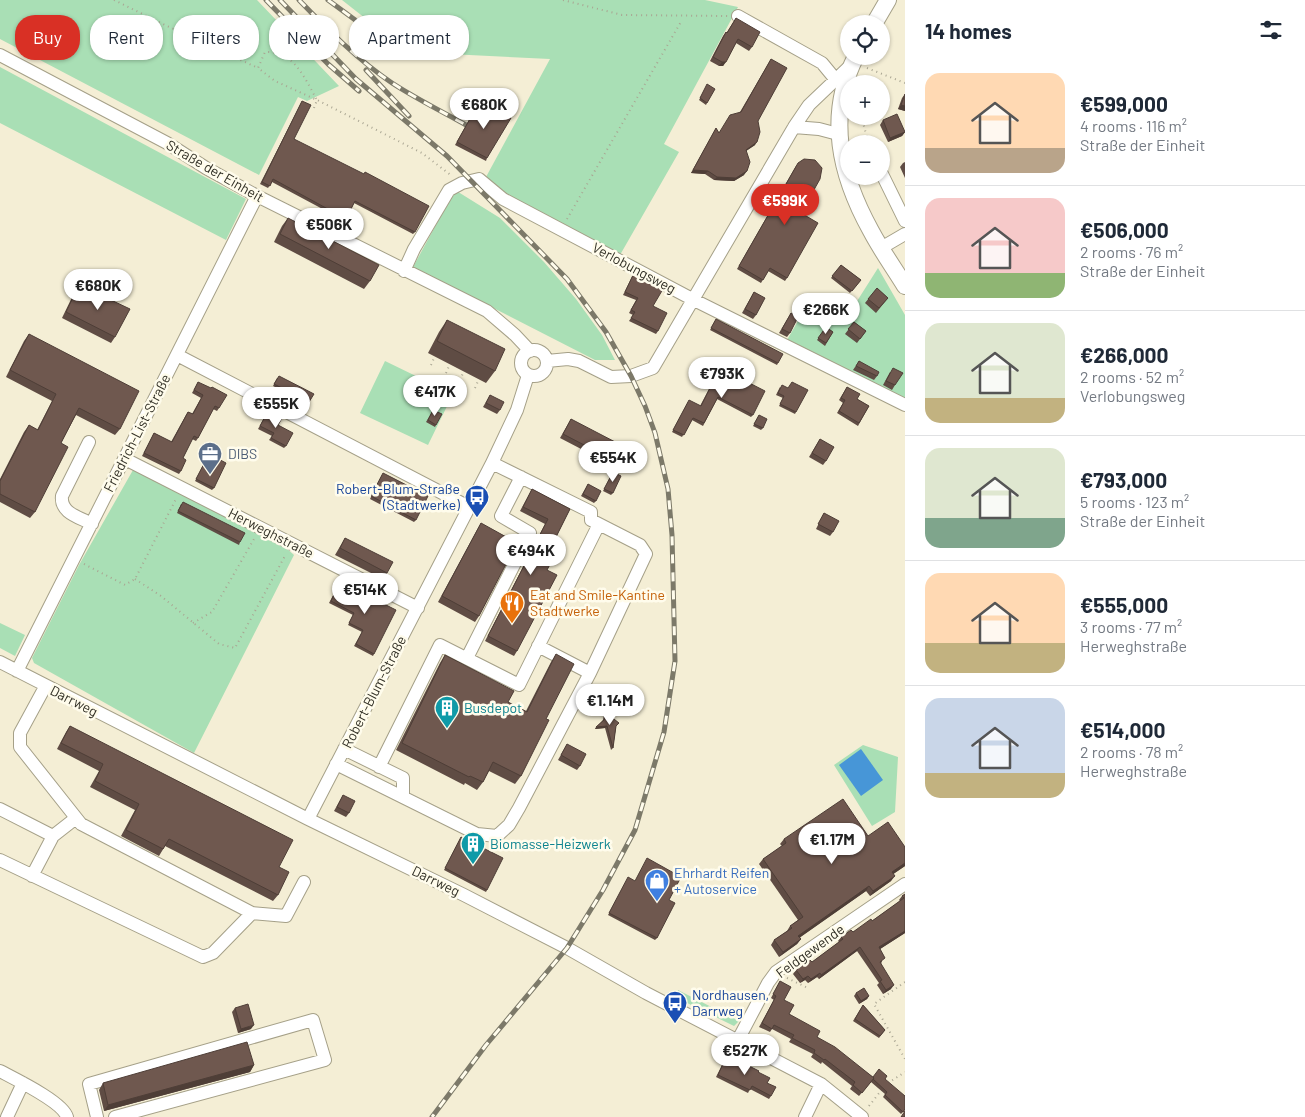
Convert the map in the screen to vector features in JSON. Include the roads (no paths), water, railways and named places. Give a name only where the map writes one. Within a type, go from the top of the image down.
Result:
[{"type":"main road","points":[[879,15],[888,0]]},
{"type":"main road","points":[[852,65],[839,112],[838,134],[849,184],[870,231],[905,286]]},
{"type":"street","points":[[738,16],[822,63],[836,80]]},
{"type":"street","name":"Straße der Einheit","points":[[0,55],[167,143],[206,168],[258,196],[404,271],[487,311],[515,334],[530,350],[543,354],[547,361]]},
{"type":"street","points":[[530,350],[521,360],[521,366],[528,375],[532,376],[543,373],[547,361],[568,359],[611,376],[631,376],[653,368],[794,127],[809,105],[850,65]]},
{"type":"street","points":[[794,127],[820,129],[838,134]]},
{"type":"street","name":"Verlobungsweg","points":[[404,271],[414,249],[449,190],[462,183],[479,179],[503,199],[694,300],[905,405]]},
{"type":"street","points":[[887,185],[905,221]]},
{"type":"street","name":"Friedrich-List-Straße","points":[[17,671],[258,196]]},
{"type":"street","points":[[882,248],[905,234]]},
{"type":"street","points":[[177,355],[469,507]]},
{"type":"street","name":"Robert-Blum-Straße","points":[[308,819],[492,463],[517,410],[528,375]]},
{"type":"street","points":[[89,442],[62,496],[62,503],[66,511],[92,524]]},
{"type":"street","name":"Herweghstraße","points":[[125,459],[418,608]]},
{"type":"street","points":[[336,764],[477,834],[498,836],[509,825],[519,808],[590,673],[646,554],[640,545],[591,520],[591,512],[492,463]]},
{"type":"street","points":[[466,658],[530,533],[501,516],[521,477]]},
{"type":"street","points":[[379,767],[440,644],[519,685],[599,524]]},
{"type":"street","points":[[538,646],[590,673]]},
{"type":"street","name":"Darrweg","points":[[0,662],[45,687],[567,948],[646,994],[821,1084],[862,1116]]},
{"type":"street","points":[[45,687],[20,733],[20,747],[81,824],[252,913],[286,916],[304,882]]},
{"type":"street","points":[[344,749],[403,778],[403,797]]},
{"type":"street","points":[[0,809],[53,836]]},
{"type":"street","points":[[32,876],[53,836],[76,818]]},
{"type":"street","points":[[0,860],[203,957],[214,954],[252,913]]},
{"type":"street","name":"Feldgewende","points":[[738,1040],[768,983],[776,972],[905,884]]},
{"type":"street","points":[[98,1117],[89,1084],[313,1020],[325,1060],[115,1117]]},
{"type":"street","points":[[0,1070],[53,1100],[66,1113],[67,1117]]},
{"type":"street","points":[[7,1117],[23,1083]]},
{"type":"street","points":[[805,1117],[821,1084]]},
{"type":"water","points":[[861,749],[883,780],[861,796],[839,765]]},
{"type":"railway","points":[[266,0],[328,64],[359,91]]},
{"type":"railway","points":[[280,0],[356,79],[447,156],[567,279],[606,332],[631,376],[655,433],[668,489],[672,535],[675,661],[664,732],[635,830],[603,890],[567,948],[486,1045],[432,1117]]},
{"type":"railway","points":[[299,0],[343,44],[379,74],[410,94],[466,125]]},
{"type":"railway","points":[[328,0],[349,15]]},
{"type":"railway","points":[[366,70],[409,116]]},
{"type":"place","name":"DIBS","points":[[210,475]]},
{"type":"place","name":"Robert-Blum-Straße (Stadtwerke)","points":[[477,518]]},
{"type":"place","name":"Eat and Smile-Kantine Stadtwerke","points":[[512,624]]},
{"type":"place","name":"Busdepot","points":[[447,729]]},
{"type":"place","name":"Biomasse-Heizwerk","points":[[473,865]]},
{"type":"place","name":"Ehrhardt Reifen + Autoservice","points":[[657,902]]},
{"type":"place","name":"Nordhausen, Darrweg","points":[[675,1024]]}]
